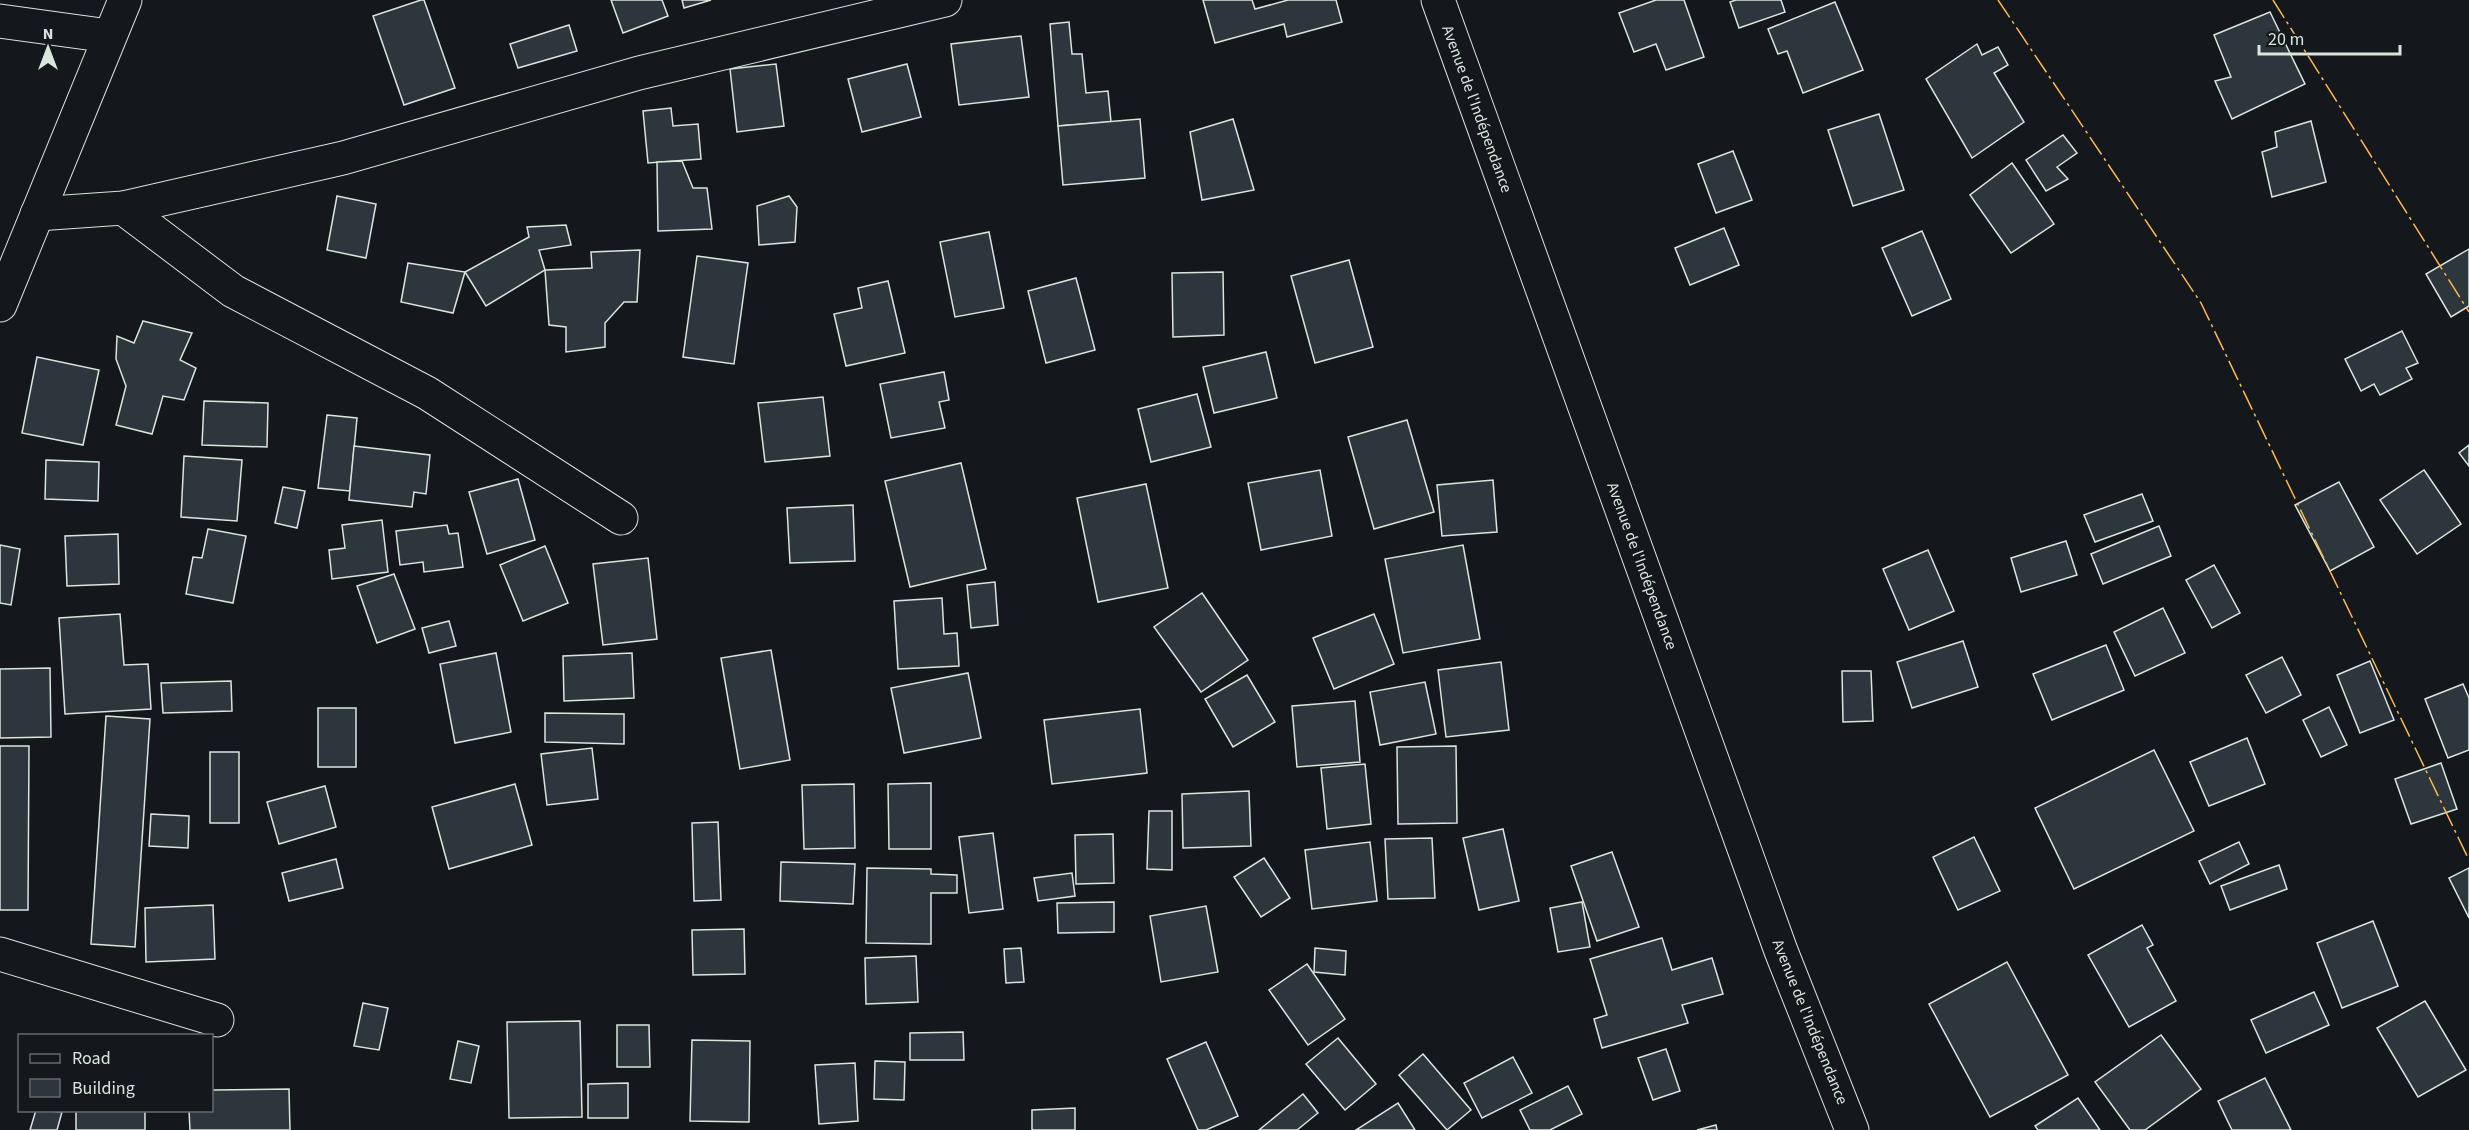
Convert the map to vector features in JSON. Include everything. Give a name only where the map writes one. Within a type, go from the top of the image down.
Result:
[{"type":"street","points":[[0,305],[125,0]]},
{"type":"street","points":[[36,214],[123,208],[343,158],[639,73],[945,0]]},
{"type":"street","name":"Avenue de l'Indépendance","points":[[1438,0],[1781,951],[1852,1130]]},
{"type":"street","points":[[0,21],[109,36]]},
{"type":"street","points":[[123,208],[233,291],[427,393],[621,518]]},
{"type":"street","points":[[0,954],[217,1020]]},
{"type":"building","points":[[424,0],[455,88],[404,105],[373,16]]},
{"type":"building","points":[[611,0],[662,0],[668,16],[623,33]]},
{"type":"building","points":[[682,0],[711,0],[684,8]]},
{"type":"building","points":[[1203,0],[1252,0],[1255,9],[1288,0],[1336,0],[1342,22],[1287,37],[1284,24],[1215,43]]},
{"type":"building","points":[[1656,0],[1684,0],[1704,57],[1666,70],[1656,44],[1634,52],[1619,13]]},
{"type":"building","points":[[1781,0],[1785,12],[1739,28],[1730,2]]},
{"type":"building","points":[[1835,2],[1863,70],[1803,93],[1787,51],[1778,54],[1768,29]]},
{"type":"building","points":[[2270,12],[2305,84],[2232,119],[2215,81],[2231,77],[2214,35]]},
{"type":"building","points":[[1069,22],[1072,54],[1082,54],[1086,93],[1108,91],[1111,122],[1058,126],[1050,24]]},
{"type":"building","points":[[569,25],[577,51],[518,68],[510,44]]},
{"type":"building","points":[[1021,36],[1029,97],[959,105],[951,44]]},
{"type":"building","points":[[1977,44],[1982,55],[1998,47],[2008,65],[1994,73],[2024,122],[1972,158],[1926,79]]},
{"type":"building","points":[[776,64],[784,126],[737,132],[730,69]]},
{"type":"building","points":[[907,64],[921,117],[862,132],[848,79]]},
{"type":"building","points":[[671,108],[673,126],[698,124],[701,159],[648,163],[643,111]]},
{"type":"building","points":[[1879,114],[1904,190],[1853,206],[1828,130]]},
{"type":"building","points":[[1140,119],[1145,178],[1063,185],[1058,126]]},
{"type":"building","points":[[1233,119],[1254,190],[1202,200],[1190,132]]},
{"type":"building","points":[[2311,121],[2326,182],[2272,197],[2262,152],[2277,147],[2275,132]]},
{"type":"building","points":[[2063,135],[2077,153],[2057,167],[2068,179],[2046,191],[2026,160]]},
{"type":"building","points":[[1733,151],[1752,200],[1716,213],[1698,164]]},
{"type":"building","points":[[682,161],[693,188],[707,188],[712,229],[658,231],[657,162]]},
{"type":"building","points":[[2012,163],[2054,224],[2011,253],[1970,195]]},
{"type":"building","points":[[337,196],[376,204],[366,258],[327,250]]},
{"type":"building","points":[[789,196],[797,207],[795,242],[759,245],[757,206]]},
{"type":"building","points":[[566,225],[571,245],[539,250],[545,270],[486,306],[465,272],[529,237],[527,227]]},
{"type":"building","points":[[1724,228],[1739,265],[1690,285],[1675,248]]},
{"type":"building","points":[[1922,231],[1951,299],[1912,316],[1882,248]]},
{"type":"building","points":[[989,232],[1004,308],[955,317],[940,242]]},
{"type":"building","points":[[2469,249],[2469,306],[2451,317],[2426,274]]},
{"type":"building","points":[[640,250],[637,302],[624,302],[605,323],[605,347],[566,352],[566,327],[549,325],[545,270],[592,268],[591,252]]},
{"type":"building","points":[[697,256],[748,263],[734,364],[683,357]]},
{"type":"building","points":[[1349,260],[1373,347],[1315,363],[1291,276]]},
{"type":"building","points":[[408,263],[465,272],[453,313],[401,302]]},
{"type":"building","points":[[1223,272],[1224,335],[1173,337],[1172,273]]},
{"type":"building","points":[[1076,278],[1095,350],[1046,363],[1028,291]]},
{"type":"building","points":[[888,281],[905,353],[846,366],[834,314],[862,308],[858,288]]},
{"type":"building","points":[[143,321],[192,333],[180,360],[196,368],[184,400],[163,396],[152,434],[116,425],[126,386],[116,359],[117,336],[134,343]]},
{"type":"building","points":[[2402,331],[2418,363],[2406,368],[2412,379],[2380,395],[2374,384],[2361,391],[2345,359]]},
{"type":"building","points":[[1266,352],[1277,398],[1214,413],[1203,367]]},
{"type":"building","points":[[37,357],[99,370],[83,445],[22,433]]},
{"type":"building","points":[[944,372],[949,400],[939,402],[945,428],[891,438],[880,384]]},
{"type":"building","points":[[1197,394],[1211,447],[1151,462],[1138,409]]},
{"type":"building","points":[[823,397],[830,456],[765,462],[758,403]]},
{"type":"building","points":[[204,401],[268,403],[267,447],[202,445]]},
{"type":"building","points":[[327,415],[357,418],[350,491],[318,488]]},
{"type":"building","points":[[1407,420],[1434,512],[1374,529],[1348,437]]},
{"type":"building","points":[[2469,445],[2469,466],[2459,453]]},
{"type":"building","points":[[354,446],[430,455],[426,494],[414,492],[412,507],[349,500]]},
{"type":"building","points":[[184,456],[242,460],[237,521],[181,517]]},
{"type":"building","points":[[46,460],[99,462],[98,501],[45,499]]},
{"type":"building","points":[[961,463],[986,569],[910,587],[885,481]]},
{"type":"building","points":[[1320,470],[1332,536],[1261,550],[1248,483]]},
{"type":"building","points":[[2424,470],[2461,524],[2417,554],[2380,500]]},
{"type":"building","points":[[518,479],[535,540],[487,554],[469,492]]},
{"type":"building","points":[[1493,480],[1497,532],[1442,536],[1437,485]]},
{"type":"building","points":[[2339,482],[2374,547],[2330,571],[2295,505]]},
{"type":"building","points":[[1146,484],[1168,588],[1098,602],[1077,498]]},
{"type":"building","points":[[283,487],[305,491],[297,528],[275,523]]},
{"type":"building","points":[[2142,494],[2153,521],[2095,542],[2084,515]]},
{"type":"building","points":[[853,505],[855,561],[790,563],[787,508]]},
{"type":"building","points":[[382,520],[388,572],[332,579],[329,550],[345,548],[342,525]]},
{"type":"building","points":[[447,525],[449,534],[458,533],[463,567],[424,572],[423,562],[400,565],[396,531]]},
{"type":"building","points":[[2159,526],[2171,556],[2103,584],[2091,554]]},
{"type":"building","points":[[208,529],[246,536],[233,603],[186,594],[193,557],[202,558]]},
{"type":"building","points":[[118,534],[119,584],[67,586],[65,536]]},
{"type":"building","points":[[2066,541],[2077,575],[2021,592],[2011,558]]},
{"type":"building","points":[[0,545],[20,549],[11,605],[0,603]]},
{"type":"building","points":[[1463,545],[1480,639],[1403,653],[1385,559]]},
{"type":"building","points":[[545,546],[568,603],[523,621],[500,565]]},
{"type":"building","points":[[1928,550],[1954,611],[1909,630],[1883,569]]},
{"type":"building","points":[[648,558],[657,639],[603,645],[593,564]]},
{"type":"building","points":[[2214,565],[2240,613],[2212,628],[2186,580]]},
{"type":"building","points":[[394,574],[415,629],[377,643],[357,586]]},
{"type":"building","points":[[995,582],[998,625],[971,628],[967,585]]},
{"type":"building","points":[[1202,593],[1248,660],[1201,692],[1154,627]]},
{"type":"building","points":[[942,598],[944,634],[957,633],[959,666],[898,669],[894,601]]},
{"type":"building","points":[[2163,608],[2185,653],[2135,676],[2114,632]]},
{"type":"building","points":[[120,614],[124,665],[148,664],[151,709],[65,714],[59,618]]},
{"type":"building","points":[[1374,614],[1394,664],[1334,689],[1313,638]]},
{"type":"building","points":[[449,621],[456,646],[429,653],[422,628]]},
{"type":"building","points":[[1963,641],[1978,687],[1912,708],[1897,662]]},
{"type":"building","points":[[2106,645],[2124,690],[2052,720],[2033,674]]},
{"type":"building","points":[[771,650],[790,760],[740,769],[721,658]]},
{"type":"building","points":[[496,653],[511,732],[455,743],[440,664]]},
{"type":"building","points":[[632,653],[634,698],[564,701],[563,656]]},
{"type":"building","points":[[2282,657],[2301,695],[2266,713],[2246,675]]},
{"type":"building","points":[[2370,661],[2394,720],[2360,733],[2337,675]]},
{"type":"building","points":[[1501,662],[1509,730],[1446,737],[1438,670]]},
{"type":"building","points":[[50,668],[51,737],[0,738],[0,669]]},
{"type":"building","points":[[1842,671],[1871,671],[1873,721],[1843,722]]},
{"type":"building","points":[[968,673],[981,738],[904,753],[891,688]]},
{"type":"building","points":[[1247,675],[1275,722],[1233,747],[1205,699]]},
{"type":"building","points":[[231,681],[232,711],[163,713],[161,683]]},
{"type":"building","points":[[1425,682],[1436,734],[1380,745],[1370,692]]},
{"type":"building","points":[[2463,684],[2469,698],[2469,750],[2448,758],[2425,699]]},
{"type":"building","points":[[1355,701],[1360,762],[1297,767],[1292,706]]},
{"type":"building","points":[[2329,707],[2347,745],[2321,757],[2303,720]]},
{"type":"building","points":[[318,708],[356,708],[356,767],[318,767]]},
{"type":"building","points":[[1140,709],[1147,773],[1052,784],[1044,720]]},
{"type":"building","points":[[545,713],[624,714],[624,744],[545,742]]},
{"type":"building","points":[[106,716],[150,719],[135,947],[91,944]]},
{"type":"building","points":[[2247,738],[2265,784],[2209,806],[2190,762]]},
{"type":"building","points":[[0,746],[29,746],[28,910],[0,910]]},
{"type":"building","points":[[1456,746],[1457,823],[1398,824],[1397,747]]},
{"type":"building","points":[[592,748],[598,799],[547,805],[541,754]]},
{"type":"building","points":[[2154,750],[2194,831],[2074,889],[2035,808]]},
{"type":"building","points":[[210,752],[239,752],[239,823],[210,823]]},
{"type":"building","points":[[2441,763],[2457,809],[2411,824],[2395,779]]},
{"type":"building","points":[[1365,764],[1371,824],[1327,829],[1321,768]]},
{"type":"building","points":[[931,783],[931,849],[889,849],[888,784]]},
{"type":"building","points":[[515,784],[532,845],[449,869],[432,807]]},
{"type":"building","points":[[854,784],[855,848],[804,849],[802,785]]},
{"type":"building","points":[[325,786],[336,827],[279,844],[267,802]]},
{"type":"building","points":[[1249,791],[1251,846],[1183,848],[1182,794]]},
{"type":"building","points":[[1149,811],[1172,811],[1172,870],[1147,869]]},
{"type":"building","points":[[151,814],[189,816],[188,848],[149,846]]},
{"type":"building","points":[[718,822],[721,900],[694,901],[692,823]]},
{"type":"building","points":[[1503,829],[1519,901],[1479,910],[1463,838]]},
{"type":"building","points":[[993,833],[1003,909],[969,913],[959,837]]},
{"type":"building","points":[[1113,834],[1114,883],[1076,884],[1075,835]]},
{"type":"building","points":[[1974,837],[2000,891],[1958,910],[1933,857]]},
{"type":"building","points":[[1432,838],[1435,898],[1388,899],[1385,839]]},
{"type":"building","points":[[1370,842],[1377,901],[1312,909],[1305,850]]},
{"type":"building","points":[[2239,842],[2249,864],[2210,884],[2199,861]]},
{"type":"building","points":[[1612,852],[1639,927],[1597,941],[1571,866]]},
{"type":"building","points":[[1264,858],[1290,898],[1261,917],[1234,877]]},
{"type":"building","points":[[336,859],[343,888],[289,901],[282,873]]},
{"type":"building","points":[[781,862],[855,864],[853,904],[780,901]]},
{"type":"building","points":[[2279,865],[2287,889],[2230,910],[2221,886]]},
{"type":"building","points":[[867,868],[931,869],[931,874],[957,875],[957,893],[931,893],[931,944],[866,943]]},
{"type":"building","points":[[2469,868],[2469,918],[2449,878]]},
{"type":"building","points":[[1072,873],[1075,896],[1038,901],[1034,878]]},
{"type":"building","points":[[1114,902],[1114,932],[1058,933],[1057,903]]},
{"type":"building","points":[[1582,902],[1590,947],[1558,952],[1550,908]]},
{"type":"building","points":[[213,905],[215,959],[146,962],[145,908]]},
{"type":"building","points":[[1206,906],[1218,972],[1161,982],[1150,916]]},
{"type":"building","points":[[2373,921],[2398,986],[2342,1008],[2317,943]]},
{"type":"building","points":[[2142,925],[2153,945],[2147,948],[2176,1001],[2129,1027],[2088,955]]},
{"type":"building","points":[[744,929],[745,974],[693,975],[692,930]]},
{"type":"building","points":[[1662,938],[1672,970],[1712,958],[1723,994],[1682,1005],[1688,1023],[1602,1048],[1594,1019],[1607,1015],[1590,959]]},
{"type":"building","points":[[1021,948],[1024,982],[1006,983],[1004,949]]},
{"type":"building","points":[[1315,948],[1346,951],[1345,975],[1314,972]]},
{"type":"building","points":[[916,956],[918,1002],[866,1004],[865,958]]},
{"type":"building","points":[[2007,962],[2068,1075],[1990,1117],[1929,1004]]},
{"type":"building","points":[[1307,964],[1345,1019],[1308,1045],[1269,990]]},
{"type":"building","points":[[2314,992],[2329,1025],[2266,1053],[2251,1020]]},
{"type":"building","points":[[2425,1001],[2466,1070],[2418,1097],[2377,1028]]},
{"type":"building","points":[[363,1003],[388,1008],[379,1050],[354,1046]]},
{"type":"building","points":[[580,1021],[582,1117],[509,1118],[507,1022]]},
{"type":"building","points":[[617,1025],[649,1025],[650,1067],[617,1067]]},
{"type":"building","points":[[963,1032],[964,1060],[910,1060],[910,1033]]},
{"type":"building","points":[[2161,1035],[2201,1089],[2145,1130],[2130,1130],[2095,1082]]},
{"type":"building","points":[[1338,1038],[1376,1084],[1345,1110],[1306,1064]]},
{"type":"building","points":[[692,1040],[750,1041],[749,1122],[690,1121]]},
{"type":"building","points":[[458,1041],[479,1046],[471,1083],[450,1079]]},
{"type":"building","points":[[1206,1042],[1238,1116],[1206,1130],[1198,1130],[1167,1059]]},
{"type":"building","points":[[1666,1049],[1680,1091],[1653,1100],[1638,1058]]},
{"type":"building","points":[[1423,1054],[1471,1110],[1447,1130],[1399,1075]]},
{"type":"building","points":[[1513,1057],[1532,1093],[1482,1118],[1464,1083]]},
{"type":"building","points":[[875,1061],[905,1062],[904,1100],[874,1099]]},
{"type":"building","points":[[855,1063],[858,1121],[819,1124],[815,1065]]},
{"type":"building","points":[[2265,1078],[2291,1130],[2232,1130],[2218,1101]]},
{"type":"building","points":[[628,1083],[628,1118],[588,1118],[588,1084]]},
{"type":"building","points":[[1568,1086],[1582,1114],[1550,1130],[1530,1130],[1520,1110]]},
{"type":"building","points":[[289,1089],[290,1130],[190,1130],[189,1112],[213,1112],[213,1090]]},
{"type":"building","points":[[1303,1094],[1318,1113],[1297,1130],[1259,1130]]},
{"type":"building","points":[[2078,1098],[2100,1130],[2038,1130],[2035,1126]]},
{"type":"building","points":[[1398,1103],[1415,1130],[1356,1130]]},
{"type":"building","points":[[1075,1108],[1075,1130],[1032,1130],[1032,1110]]},
{"type":"building","points":[[35,1112],[62,1112],[57,1130],[30,1130]]},
{"type":"building","points":[[76,1112],[145,1112],[145,1130],[76,1130]]},
{"type":"building","points":[[1716,1125],[1717,1130],[1697,1130]]},
{"type":"power","points":[[1998,0],[2201,303],[2469,860]]},
{"type":"power","points":[[2273,0],[2469,312]]}]
